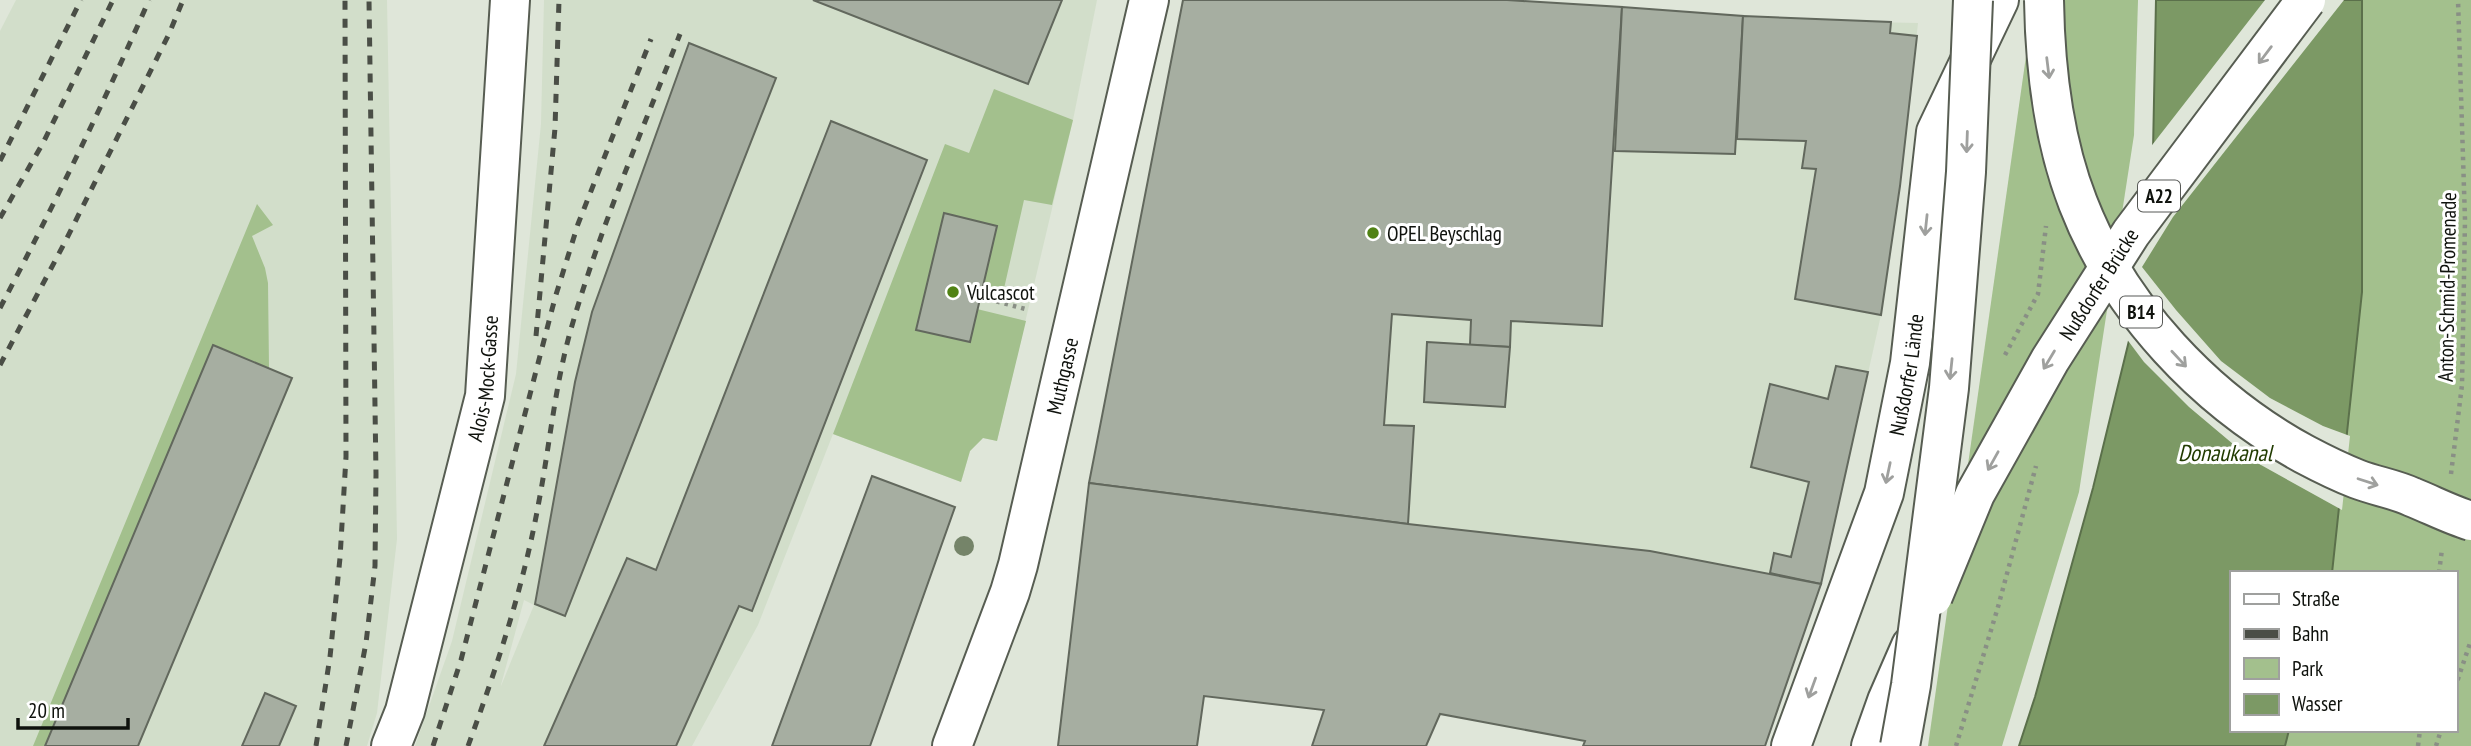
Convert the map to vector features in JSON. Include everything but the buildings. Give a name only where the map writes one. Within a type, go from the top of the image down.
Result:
[{"type":"main road","name":"Alois-Mock-Gasse","points":[[391,746],[405,711],[485,396],[510,0]]},
{"type":"main road","name":"Muthgasse","points":[[952,746],[1018,565],[1149,0]]},
{"type":"main road","points":[[1900,746],[1911,685],[1951,374],[1966,172],[1973,0]]},
{"type":"main road","name":"Nußdorfer Lände","points":[[1791,746],[1884,493],[1910,363],[1936,132],[1999,0]]},
{"type":"main road","name":"B14","points":[[2044,0],[2047,61],[2057,135],[2077,203],[2126,293],[2157,334],[2193,373],[2258,425],[2303,453],[2356,479],[2411,496],[2461,488]]},
{"type":"main road","name":"Nußdorfer Brücke","points":[[1871,746],[1887,701],[1975,494],[2050,359],[2131,233],[2306,0]]},
{"type":"main road","points":[[2411,496],[2471,521]]},
{"type":"path","name":"Anton-Schmid-Promenade","points":[[2458,0],[2468,220],[2461,488]]},
{"type":"path","points":[[2001,364],[2038,295],[2047,217]]},
{"type":"path","points":[[980,297],[1030,310]]},
{"type":"path","points":[[1956,746],[2028,499]]},
{"type":"path","points":[[2439,571],[2442,546]]},
{"type":"path","points":[[2457,682],[2471,640]]},
{"type":"shaded area","points":[[16,0],[387,0],[397,539],[377,713],[367,746],[0,746],[0,31]]},
{"type":"shaded area","points":[[544,0],[1097,0],[1073,120],[997,441],[983,438],[970,451],[961,482],[833,434],[758,625],[692,746],[415,746],[452,641],[516,374],[541,124]],"holes":[[[524,600],[534,605],[501,686]]]},
{"type":"shaded area","points":[[1183,0],[1507,0],[1827,21],[1918,23],[1900,186],[1881,315],[1821,584],[1650,551],[1408,524],[1089,483]]},
{"type":"green space","points":[[2034,0],[2138,0],[2134,135],[2079,492],[2002,746],[1928,746]]},
{"type":"green space","points":[[2362,0],[2471,0],[2471,746],[2285,746],[2288,732],[2457,732],[2457,571],[2332,571],[2362,292]]},
{"type":"green space","points":[[994,89],[1073,120],[1052,205],[1024,200],[1003,293],[982,287],[997,226],[944,214],[917,330],[969,342],[977,309],[1026,321],[997,441],[983,438],[970,451],[961,482],[833,434],[945,144],[969,153]]},
{"type":"green space","points":[[257,204],[273,225],[252,236],[268,283],[269,368],[213,345],[45,746],[33,746]]},
{"type":"water","name":"Donaukanal","points":[[2156,0],[2362,0],[2362,292],[2332,571],[2230,571],[2230,732],[2288,732],[2285,746],[2019,746],[2093,488],[2136,312],[2153,151]]},
{"type":"pier","points":[[2265,0],[2344,0],[2173,217],[2142,267],[2221,361],[2270,398],[2323,426],[2350,436],[2342,510],[2252,460],[2189,407],[2144,362],[2126,338],[2133,312],[2149,149]]},
{"type":"railway","points":[[0,161],[81,0]]},
{"type":"railway","points":[[0,218],[43,143],[113,0]]},
{"type":"railway","points":[[0,308],[77,156],[149,0]]},
{"type":"railway","points":[[0,365],[65,242],[169,34],[183,0]]},
{"type":"railway","points":[[316,746],[330,657],[346,457],[345,0]]},
{"type":"railway","points":[[346,746],[366,643],[375,566],[369,0]]},
{"type":"railway","points":[[536,336],[555,128],[559,0]]},
{"type":"railway","points":[[468,746],[499,656],[526,564],[561,371],[582,291],[636,143],[680,34]]},
{"type":"railway","points":[[433,746],[461,660],[555,298],[578,224],[651,39]]},
{"type":"place","name":"OPEL Beyschlag","points":[[1373,233]]},
{"type":"place","name":"Vulcascot","points":[[953,292]]}]
